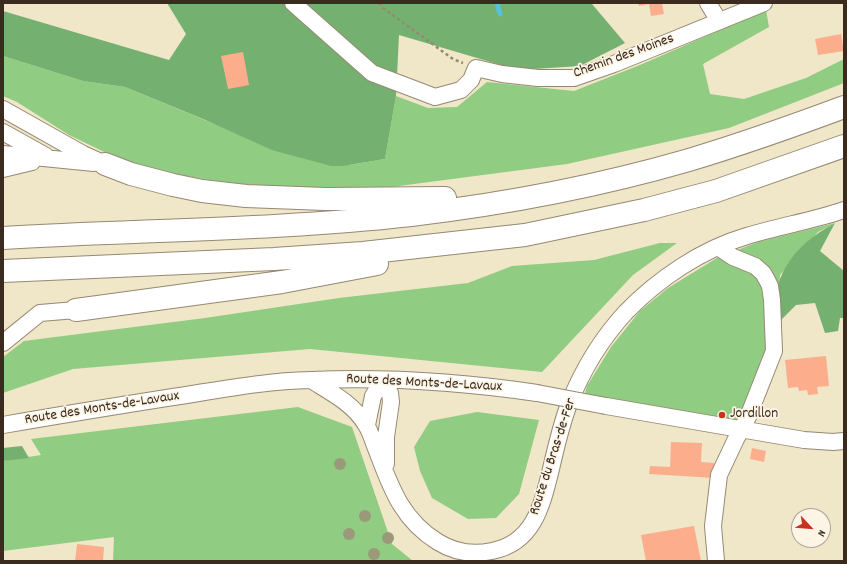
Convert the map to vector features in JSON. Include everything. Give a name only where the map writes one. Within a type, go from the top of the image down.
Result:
[{"type":"highway","points":[[3,238],[340,221],[419,214],[498,203],[625,177],[688,160],[758,138],[844,107]]},
{"type":"highway","points":[[76,310],[282,282],[525,235],[644,210],[716,191],[844,146]]},
{"type":"highway","points":[[105,164],[131,174],[173,185],[202,191],[246,196],[325,199],[424,199],[544,194]]},
{"type":"highway","points":[[3,271],[303,257],[399,249],[525,235]]},
{"type":"street","points":[[293,3],[372,73],[435,97],[461,90],[471,80],[476,68]]},
{"type":"street","points":[[708,3],[718,21]]},
{"type":"street","name":"Chemin des Moines","points":[[476,68],[502,74],[538,78],[574,78],[614,64],[764,3]]},
{"type":"street","points":[[3,109],[83,154],[105,164]]},
{"type":"street","points":[[3,132],[51,159]]},
{"type":"street","points":[[3,142],[34,157]]},
{"type":"street","points":[[6,155],[105,164]]},
{"type":"street","points":[[3,169],[20,164],[51,159]]},
{"type":"street","name":"Route du Bras-de-Fer","points":[[311,380],[343,400],[367,425],[394,494],[401,507],[415,524],[440,543],[462,552],[478,553],[496,550],[514,542],[521,537],[535,519],[541,506],[569,404],[586,370],[605,339],[625,314],[659,284],[693,261],[718,247],[746,236],[844,210]]},
{"type":"street","points":[[716,561],[713,526],[720,474],[748,416],[774,351],[772,300],[770,286],[763,273],[755,266],[733,257],[718,247]]},
{"type":"street","points":[[3,343],[40,313],[76,310]]},
{"type":"street","name":"Route des Monts-de-Lavaux","points":[[3,425],[250,384],[311,380],[384,380],[478,385],[537,393],[804,440],[833,442],[844,440]]},
{"type":"street","points":[[367,425],[373,396],[384,380]]},
{"type":"street","name":"Route du Bras-de-Fer","points":[[384,380],[390,393],[391,402],[386,437],[386,474]]},
{"type":"path","points":[[379,3],[383,8],[453,59],[476,68]]},
{"type":"green space","points":[[167,3],[592,3],[625,43],[580,66],[518,70],[399,35],[396,96],[385,159],[343,166],[331,166],[272,150],[203,119],[125,87],[83,81],[3,56],[3,11],[169,60],[186,34]]},
{"type":"green space","points":[[766,10],[769,27],[703,64],[710,94],[744,99],[806,78],[844,59],[844,83],[729,128],[567,164],[391,187],[288,187],[228,183],[180,175],[123,161],[69,135],[17,102],[3,96],[3,56],[83,81],[125,87],[224,128],[321,163],[329,165],[345,165],[385,159],[396,96],[428,108],[457,107],[487,82],[574,91],[640,65]]},
{"type":"green space","points":[[835,223],[818,232],[780,275],[774,351],[741,430],[583,401],[587,386],[611,347],[640,311],[668,288],[717,258],[758,242]]},
{"type":"green space","points":[[835,223],[820,251],[844,271],[844,318],[840,318],[838,331],[825,333],[815,303],[796,305],[773,328],[773,310],[776,293],[780,279],[787,265],[806,242]]},
{"type":"green space","points":[[660,243],[677,243],[633,275],[542,372],[310,349],[73,369],[3,393],[3,357],[24,341],[205,318],[339,298],[468,283],[512,266],[594,260]]},
{"type":"green space","points":[[298,407],[352,427],[392,544],[413,561],[113,561],[114,537],[3,551],[3,461],[41,455],[31,439]]},
{"type":"green space","points":[[477,412],[539,420],[519,494],[496,518],[468,519],[432,498],[420,471],[414,447],[430,421]]},
{"type":"green space","points":[[22,446],[29,458],[3,461],[3,448]]},
{"type":"building","points":[[638,3],[662,3],[664,14],[651,16],[649,4],[639,6]]},
{"type":"building","points":[[841,34],[844,51],[818,55],[815,39]]},
{"type":"building","points":[[243,52],[249,85],[228,89],[221,56]]},
{"type":"building","points":[[826,356],[829,386],[817,387],[818,394],[808,395],[807,390],[799,391],[798,387],[788,388],[785,360]]},
{"type":"building","points":[[671,442],[702,443],[701,462],[714,463],[714,478],[649,474],[650,466],[670,467]]},
{"type":"building","points":[[752,448],[766,451],[764,462],[750,459]]},
{"type":"building","points":[[694,526],[701,561],[646,561],[641,535]]},
{"type":"building","points":[[77,544],[104,547],[103,561],[75,561]]},
{"type":"waterway","points":[[497,3],[500,14]]},
{"type":"place","name":"Jordillon","points":[[722,415]]}]
